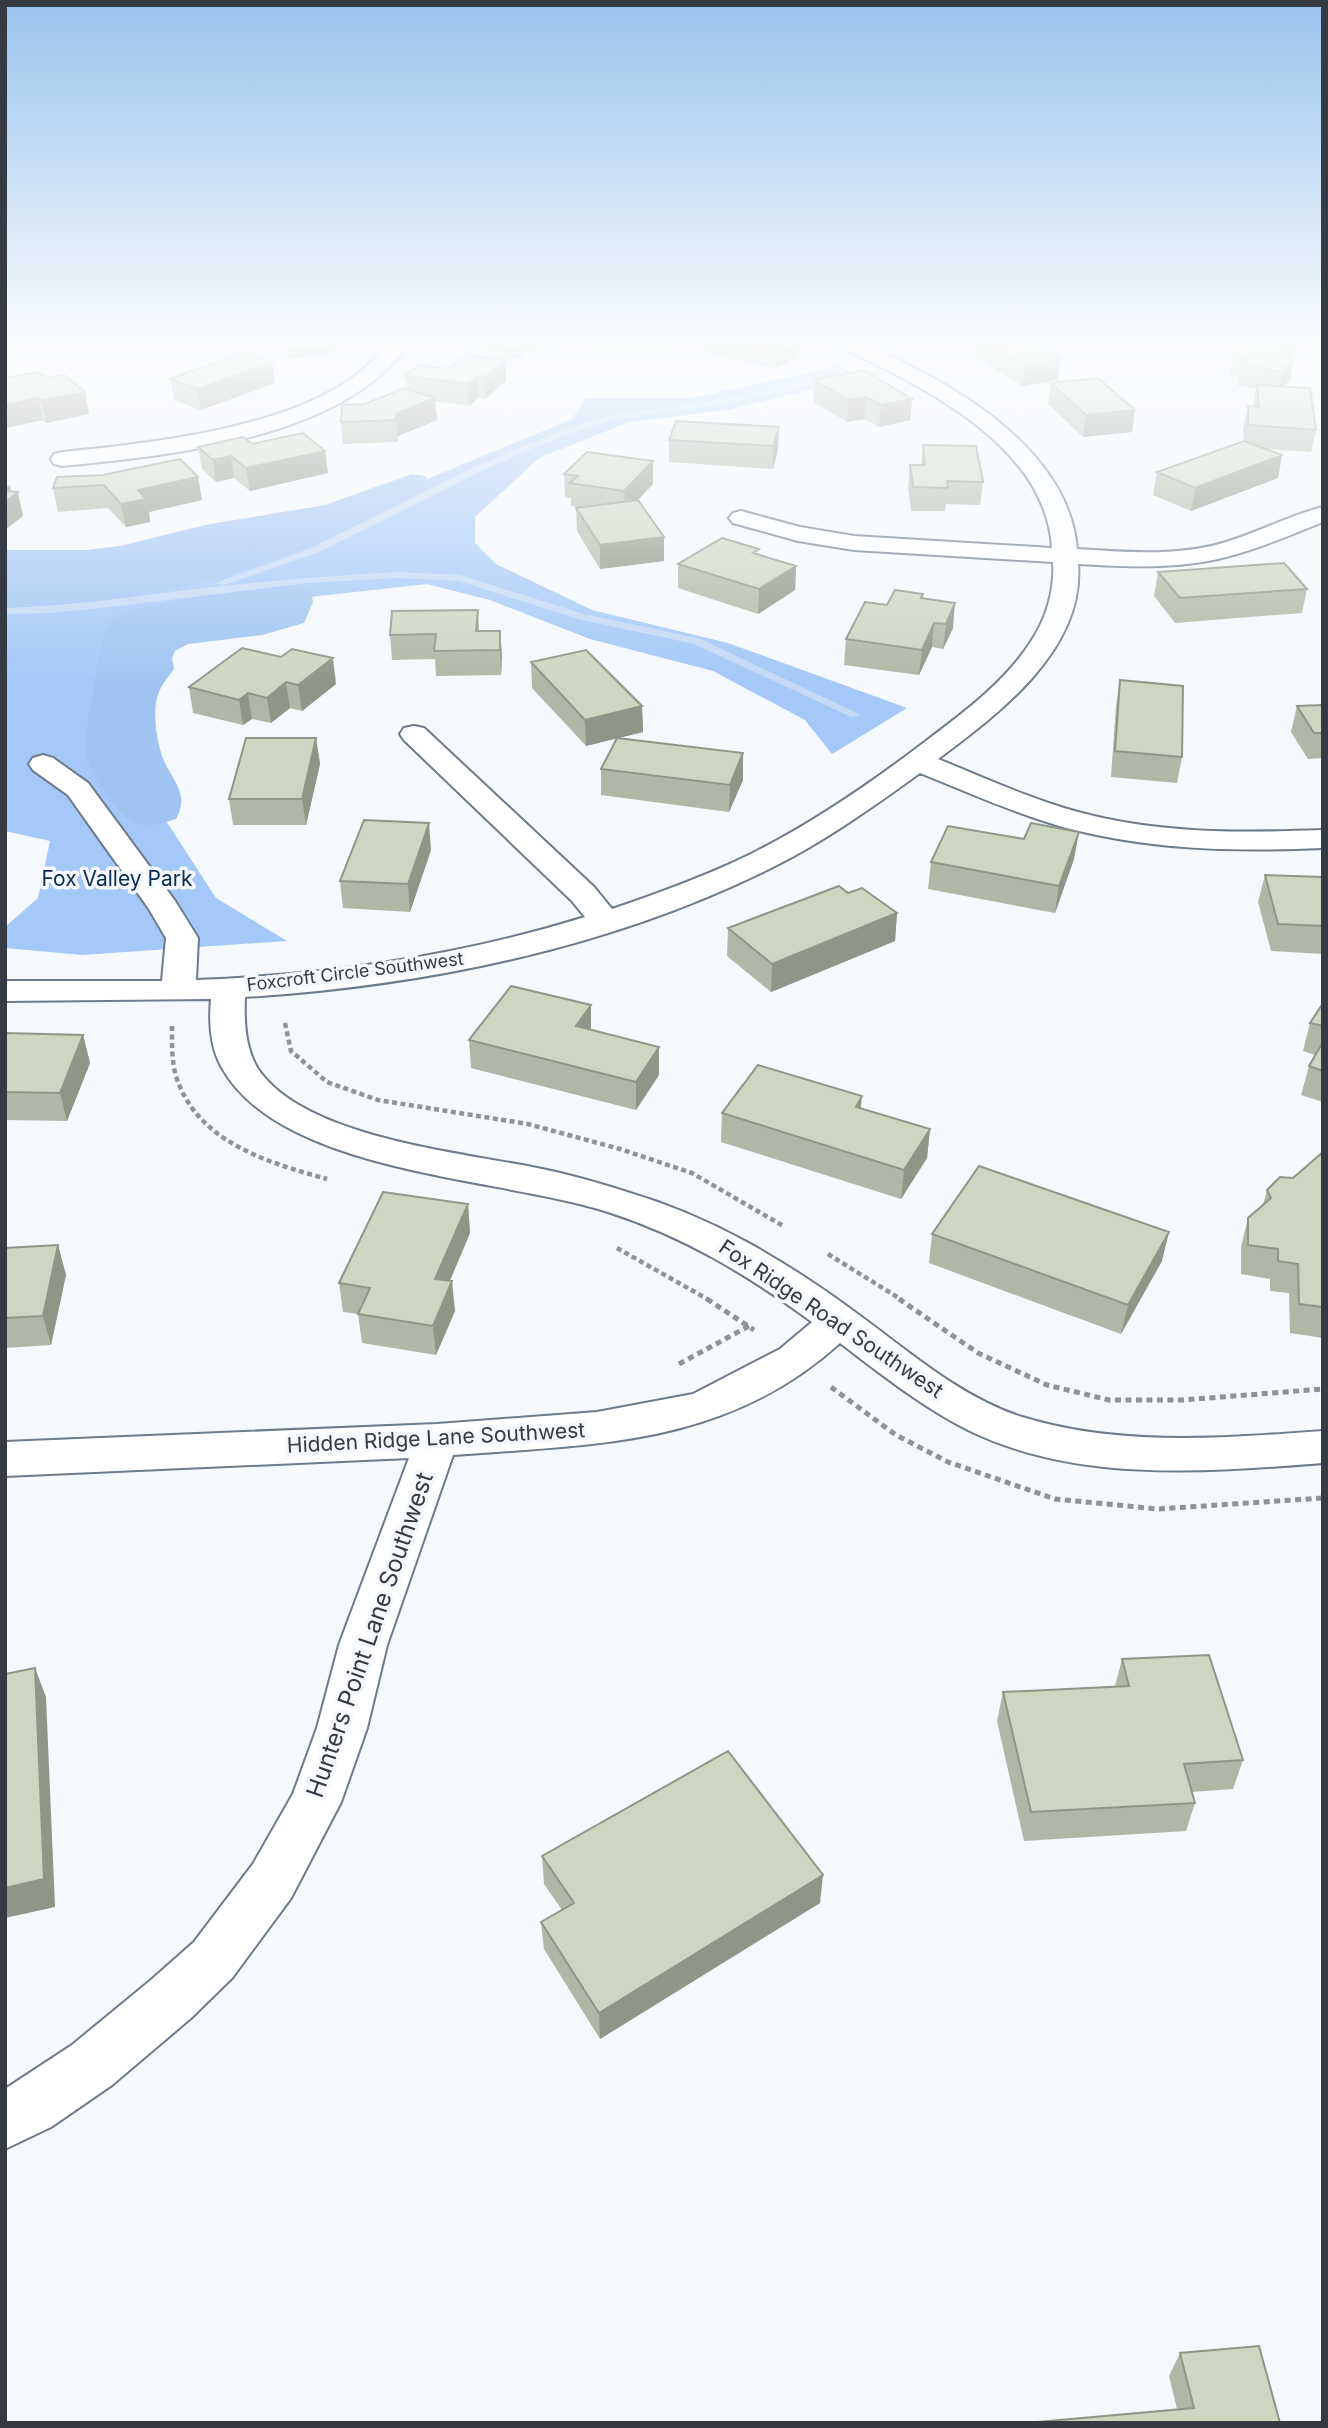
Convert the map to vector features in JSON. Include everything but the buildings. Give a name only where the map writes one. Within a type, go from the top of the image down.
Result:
[{"type":"street","points":[[62,459],[68,458]]},
{"type":"street","name":"Foxcroft Circle Southwest","points":[[5,991],[177,991],[228,988],[376,973],[458,960],[606,922],[760,861],[808,835],[917,761],[978,714],[1035,656],[1057,617],[1062,602],[1067,557],[1061,523],[1049,495],[1024,458]]},
{"type":"street","points":[[740,518],[798,534],[854,543],[1138,561],[1206,554],[1241,546],[1323,514]]},
{"type":"street","points":[[414,733],[583,894],[606,922]]},
{"type":"street","points":[[917,761],[1048,812],[1115,830],[1210,841],[1323,839]]},
{"type":"street","points":[[43,764],[78,789],[164,908],[182,939],[177,991]]},
{"type":"street","name":"Fox Ridge Road Southwest","points":[[228,988],[226,1024],[231,1051],[239,1068],[274,1103],[307,1123],[388,1150],[539,1181],[655,1215],[704,1235],[750,1260],[932,1389],[1012,1430],[1073,1445],[1154,1455],[1231,1454],[1323,1447]]},
{"type":"street","name":"Hidden Ridge Lane Southwest","points":[[5,1459],[437,1440],[597,1428],[704,1407],[761,1380],[795,1360],[838,1322]]},
{"type":"street","name":"Hunters Point Lane Southwest","points":[[5,2120],[31,2107],[92,2065],[172,1999],[213,1960],[271,1881],[314,1802],[342,1728],[363,1645],[437,1440]]},
{"type":"path","points":[[670,1367],[681,1364],[749,1326]]},
{"type":"green space","name":"Fox Valley Park","points":[[477,458],[539,458],[475,517],[475,543],[496,564],[592,610],[728,643],[907,708],[832,754],[805,720],[713,671],[590,639],[490,600],[427,584],[219,607],[154,624],[124,756],[216,898],[287,941],[82,955],[5,948],[5,927],[38,898],[50,841],[5,831],[5,560],[324,522]]},
{"type":"shaded area","points":[[412,474],[426,476],[427,485],[418,493],[318,543],[243,570],[125,598],[45,607],[5,608],[5,550],[87,550],[120,546],[210,524],[325,505]]},
{"type":"shaded area","points":[[288,585],[304,587],[311,592],[313,602],[304,623],[262,635],[188,644],[175,651],[172,658],[174,669],[159,692],[155,718],[162,756],[181,796],[180,811],[176,819],[156,825],[138,825],[122,814],[100,786],[85,755],[86,731],[103,635],[109,623],[122,613],[138,609],[201,596]]},
{"type":"waterway","points":[[220,583],[313,551],[503,458]]},
{"type":"waterway","points":[[5,611],[50,610],[119,603],[307,580],[398,575],[460,578],[582,617],[697,641],[855,715]]}]
